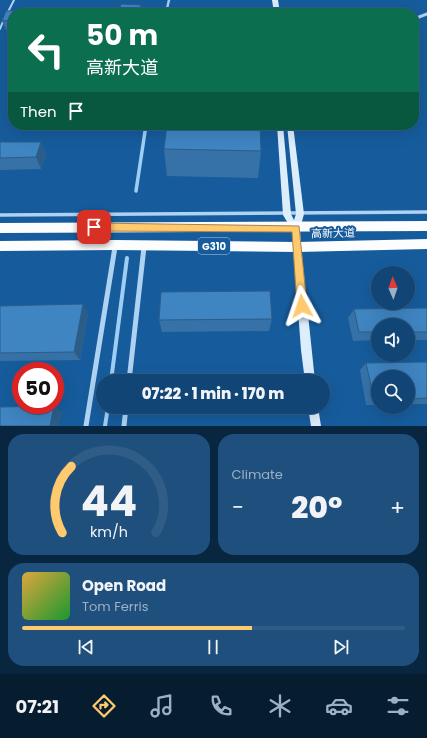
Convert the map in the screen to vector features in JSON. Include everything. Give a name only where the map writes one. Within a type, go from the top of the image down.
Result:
[{"type":"highway","name":"高新大道","points":[[0,228],[94,227],[296,229],[427,226]]},
{"type":"highway","name":"高新大道","points":[[0,246],[144,245],[297,247],[427,244]]},
{"type":"main road","points":[[280,130],[287,214],[296,229]]},
{"type":"main road","points":[[291,130],[300,214],[296,229],[297,247],[309,374]]},
{"type":"main road","points":[[314,414],[316,426]]},
{"type":"street","points":[[0,215],[427,212]]},
{"type":"street","points":[[86,426],[115,245]]},
{"type":"street","points":[[130,374],[144,245]]},
{"type":"street","points":[[124,426],[125,414]]},
{"type":"lane","points":[[0,29],[8,12]]},
{"type":"building","points":[[121,4],[141,5],[140,8],[120,8]]},
{"type":"building","points":[[6,11],[8,11],[8,20],[2,21]]},
{"type":"building","points":[[166,130],[260,130],[261,151],[164,149]]},
{"type":"building","points":[[0,142],[41,142],[36,157],[0,158]]},
{"type":"building","points":[[270,291],[272,319],[159,320],[161,292]]},
{"type":"building","points":[[83,304],[74,352],[0,353],[0,306]]},
{"type":"building","points":[[415,308],[427,308],[427,332],[415,332],[415,318],[371,318],[371,332],[359,332],[354,309],[415,310]]},
{"type":"building","points":[[427,362],[427,398],[415,399],[415,370],[371,370],[371,386],[366,363]]},
{"type":"building","points":[[0,407],[12,407],[12,414],[52,414],[50,426],[0,426]]},
{"type":"waterway","points":[[167,8],[169,0]]},
{"type":"waterway","points":[[136,191],[145,130]]},
{"type":"waterway","points":[[112,374],[127,258]]},
{"type":"waterway","points":[[105,426],[107,414]]},
{"type":"route","points":[[94,227],[296,229],[302,306]]}]
